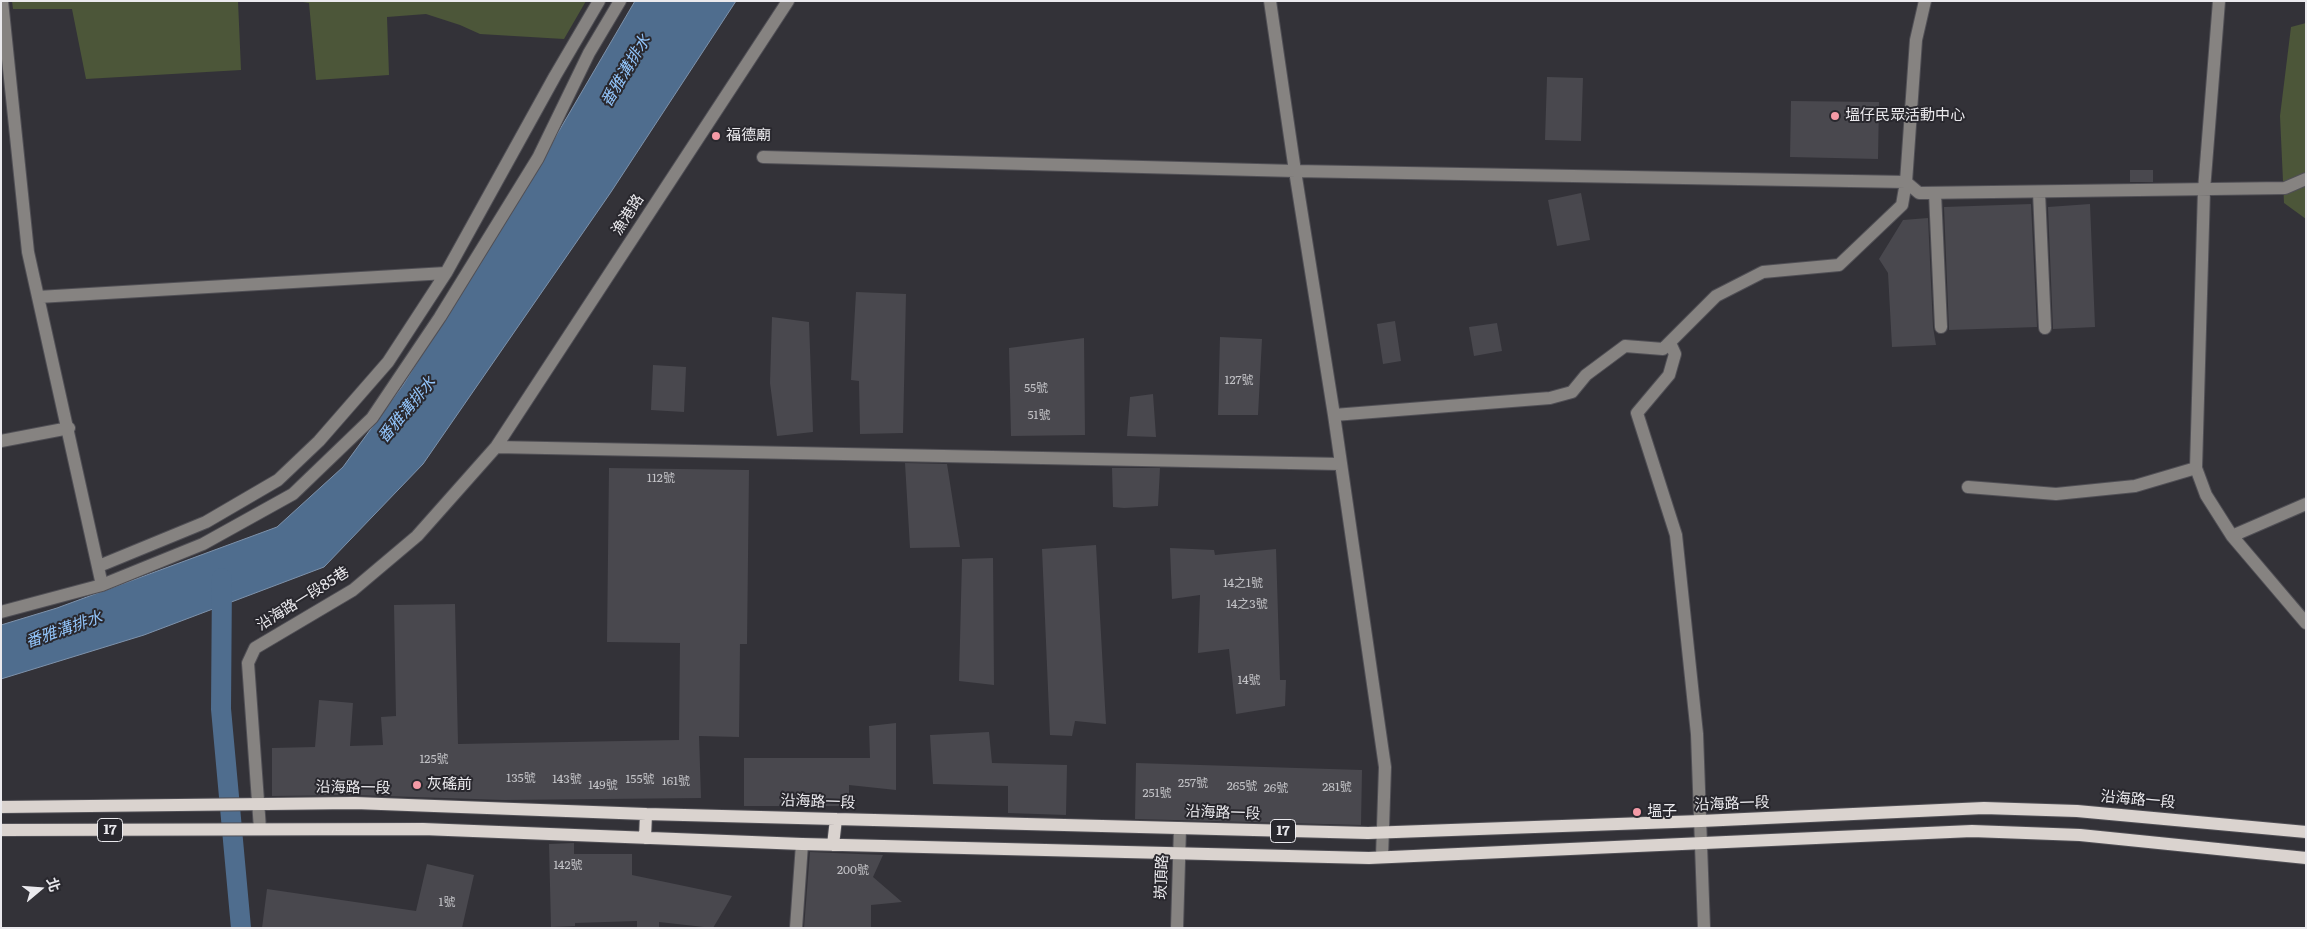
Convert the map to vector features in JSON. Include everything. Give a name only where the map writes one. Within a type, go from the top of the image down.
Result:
[{"type":"main road","name":"沿海路一段","points":[[259,805],[355,804],[646,814],[1381,832],[1701,821],[1984,808],[2077,811],[2306,832]]},
{"type":"main road","name":"17","points":[[1,807],[259,805]]},
{"type":"main road","points":[[645,838],[646,814]]},
{"type":"main road","points":[[833,845],[836,819]]},
{"type":"main road","name":"17","points":[[1,830],[423,829],[833,845],[1382,858],[1972,830],[2080,835],[2306,858]]},
{"type":"street","points":[[2,1],[2,17],[28,252],[69,428],[102,585]]},
{"type":"street","points":[[98,566],[206,522],[278,480],[319,441],[388,362],[446,274],[550,85],[599,1]]},
{"type":"street","points":[[1,612],[102,585],[203,544],[293,494],[372,418],[440,317],[538,158],[589,53],[620,1]]},
{"type":"street","name":"漁港路","points":[[496,447],[788,1]]},
{"type":"street","points":[[1270,1],[1294,171],[1334,415],[1385,766],[1381,832],[1382,858]]},
{"type":"street","points":[[1334,415],[1550,398],[1572,392],[1586,375],[1625,346],[1663,349],[1716,296],[1763,272],[1840,264],[1902,205],[1906,182],[1916,40],[1925,1]]},
{"type":"street","points":[[2218,1],[2204,190],[2196,468],[2206,495],[2232,536],[2306,623]]},
{"type":"street","points":[[763,157],[1294,171],[1906,182],[1919,193],[2285,188],[2306,179]]},
{"type":"street","points":[[2039,192],[2045,328]]},
{"type":"street","points":[[1935,193],[1941,327]]},
{"type":"street","points":[[38,297],[446,274]]},
{"type":"street","points":[[1670,343],[1675,354],[1669,375],[1637,413],[1676,535],[1696,734],[1702,842],[1704,928]]},
{"type":"street","points":[[1,440],[69,428]]},
{"type":"street","points":[[496,447],[1340,464]]},
{"type":"street","name":"沿海路一段85巷","points":[[260,829],[248,663],[255,648],[353,590],[417,536],[496,447]]},
{"type":"street","points":[[1968,487],[2056,494],[2135,486],[2196,468]]},
{"type":"street","points":[[2232,536],[2306,504]]},
{"type":"street","name":"崁頂路","points":[[1177,928],[1180,828]]},
{"type":"street","points":[[796,928],[802,844]]},
{"type":"green space","points":[[12,1],[238,1],[241,70],[86,79],[72,9],[13,9]]},
{"type":"green space","points":[[297,1],[586,1],[564,39],[480,34],[426,14],[387,17],[389,75],[316,80],[309,3]]},
{"type":"green space","points":[[2306,23],[2306,219],[2284,203],[2280,116],[2291,27]]},
{"type":"water","name":"番雅溝排水","points":[[635,1],[736,1],[611,192],[423,464],[324,567],[144,635],[1,679],[1,625],[57,608],[277,527],[343,467],[403,385],[539,165]]},
{"type":"building","points":[[1547,77],[1583,78],[1581,141],[1545,140]]},
{"type":"building","name":"塭仔民眾活動中心","points":[[1791,101],[1879,102],[1878,159],[1790,157]]},
{"type":"building","points":[[2130,170],[2153,170],[2153,182],[2130,182]]},
{"type":"building","points":[[1581,193],[1590,240],[1557,246],[1548,200]]},
{"type":"building","points":[[2031,204],[2037,327],[1949,330],[1944,207]]},
{"type":"building","points":[[2090,204],[2095,327],[2053,329],[2048,207]]},
{"type":"building","points":[[1928,218],[1933,327],[1936,345],[1892,347],[1888,273],[1879,259],[1903,220]]},
{"type":"building","points":[[856,292],[906,294],[903,433],[860,434],[859,381],[851,380]]},
{"type":"building","points":[[772,317],[809,322],[813,432],[777,436],[770,383]]},
{"type":"building","points":[[1395,321],[1401,361],[1383,364],[1377,324]]},
{"type":"building","points":[[1497,323],[1502,351],[1474,356],[1469,327]]},
{"type":"building","points":[[1220,337],[1262,339],[1258,415],[1218,415]]},
{"type":"building","points":[[1084,338],[1085,435],[1011,436],[1009,348]]},
{"type":"building","points":[[653,365],[686,367],[684,412],[651,410]]},
{"type":"building","points":[[1153,394],[1156,437],[1127,436],[1130,397]]},
{"type":"building","points":[[905,463],[947,464],[960,547],[910,548]]},
{"type":"building","points":[[609,468],[749,470],[747,644],[740,644],[739,737],[699,736],[701,798],[504,800],[355,795],[272,796],[272,748],[315,747],[319,700],[353,703],[350,746],[383,745],[381,717],[396,716],[394,605],[455,604],[458,744],[679,740],[680,643],[607,642]]},
{"type":"building","points":[[1112,468],[1160,468],[1158,506],[1113,507]]},
{"type":"building","points":[[1096,545],[1106,724],[1075,721],[1072,736],[1050,735],[1042,549]]},
{"type":"building","points":[[1170,548],[1214,550],[1215,555],[1276,549],[1280,680],[1286,680],[1285,706],[1236,714],[1229,649],[1198,653],[1200,595],[1172,599]]},
{"type":"building","points":[[993,558],[994,685],[959,681],[962,559]]},
{"type":"building","points":[[896,723],[896,790],[849,785],[849,806],[744,806],[744,758],[870,758],[869,726]]},
{"type":"building","points":[[989,732],[992,763],[1067,765],[1066,815],[1008,813],[1008,786],[933,784],[930,735]]},
{"type":"building","points":[[1136,763],[1362,770],[1361,825],[1135,819]]},
{"type":"building","points":[[574,843],[574,854],[632,854],[632,875],[732,896],[713,928],[659,922],[659,928],[637,928],[637,921],[575,923],[575,926],[551,927],[549,844]]},
{"type":"building","points":[[810,852],[883,855],[873,877],[902,902],[871,905],[871,928],[804,928]]},
{"type":"building","points":[[427,864],[474,875],[462,928],[262,928],[267,889],[416,911]]},
{"type":"waterway","points":[[222,578],[221,709],[241,928]]},
{"type":"place","name":"塭仔民眾活動中心","points":[[1835,116]]},
{"type":"place","name":"福德廟","points":[[716,136]]},
{"type":"place","name":"灰磘前","points":[[417,785]]},
{"type":"place","name":"塭子","points":[[1637,812]]}]
